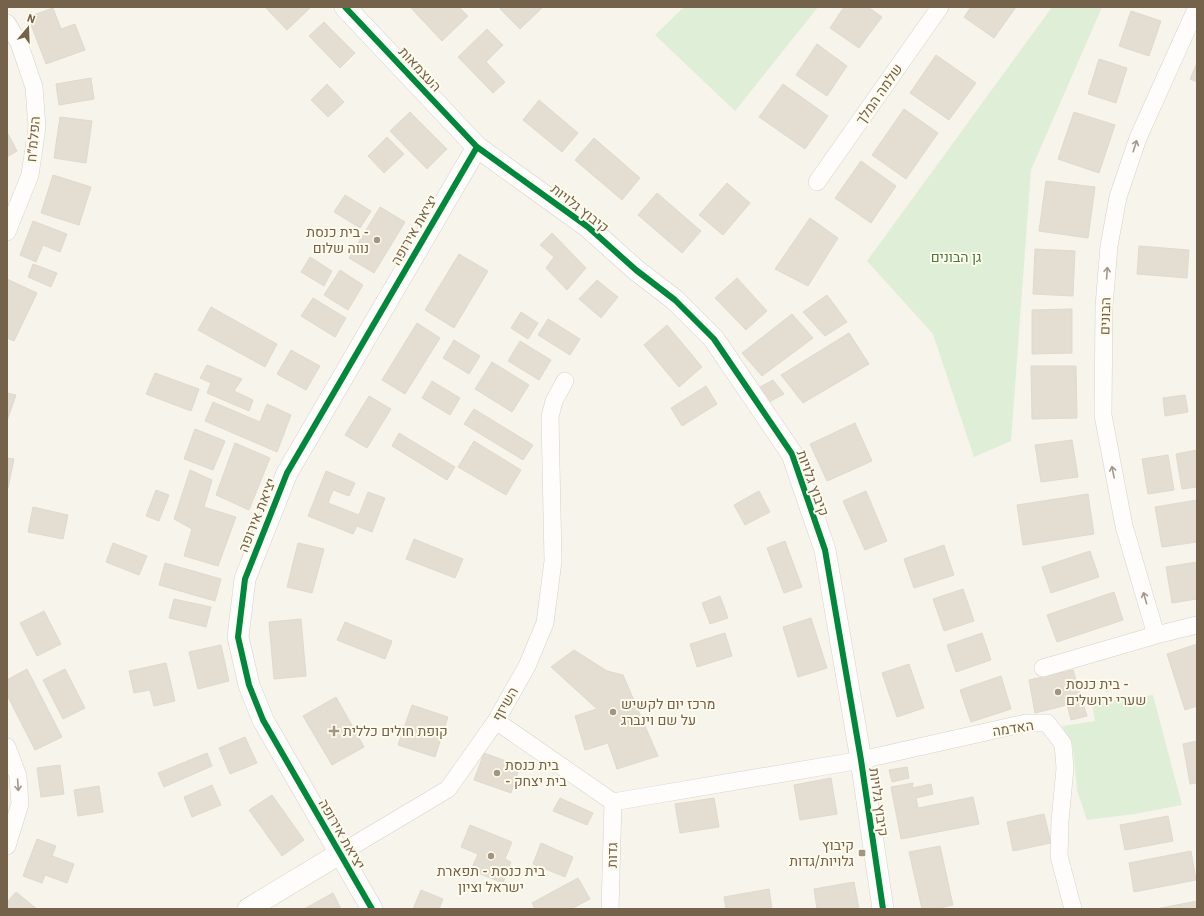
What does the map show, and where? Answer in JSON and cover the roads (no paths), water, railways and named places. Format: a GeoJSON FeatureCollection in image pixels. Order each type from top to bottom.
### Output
{"type":"FeatureCollection","features":[{"type":"Feature","properties":{"kind":"street","name":"העצמאות"},"geometry":{"type":"LineString","coordinates":[[345,7],[477,147]]}},
{"type":"Feature","properties":{"kind":"street","name":"שלמה המלך"},"geometry":{"type":"LineString","coordinates":[[817,182],[940,7]]}},
{"type":"Feature","properties":{"kind":"street","name":"הבונים"},"geometry":{"type":"LineString","coordinates":[[1156,635],[1124,526],[1103,415],[1104,306],[1109,246],[1118,197],[1138,138],[1197,7]]}},
{"type":"Feature","properties":{"kind":"street","name":"הפלמ״ח"},"geometry":{"type":"LineString","coordinates":[[7,23],[19,43],[34,87],[37,127],[30,175],[7,232]]}},
{"type":"Feature","properties":{"kind":"street","name":"קיבוץ גלויות"},"geometry":{"type":"LineString","coordinates":[[477,147],[588,227],[636,270],[675,300],[714,339],[792,454],[825,550],[861,760],[883,909]]}},
{"type":"Feature","properties":{"kind":"street","name":"יציאת אירופה"},"geometry":{"type":"LineString","coordinates":[[372,909],[263,720],[249,685],[238,637],[244,579],[287,472],[477,147]]}},
{"type":"Feature","properties":{"kind":"street","name":"השיזף"},"geometry":{"type":"LineString","coordinates":[[248,909],[448,789],[496,721],[527,666],[545,622],[553,561],[550,417],[554,401],[565,381]]}},
{"type":"Feature","properties":{"kind":"street"},"geometry":{"type":"LineString","coordinates":[[1044,668],[1156,635],[1197,625]]}},
{"type":"Feature","properties":{"kind":"street"},"geometry":{"type":"LineString","coordinates":[[496,721],[613,802],[861,760]]}},
{"type":"Feature","properties":{"kind":"street","name":"האדמה"},"geometry":{"type":"LineString","coordinates":[[861,760],[1026,723],[1047,723],[1063,744],[1065,768],[1060,821],[1059,856],[1073,909]]}},
{"type":"Feature","properties":{"kind":"street"},"geometry":{"type":"LineString","coordinates":[[7,748],[18,776],[20,804],[7,846]]}},
{"type":"Feature","properties":{"kind":"street","name":"גדות"},"geometry":{"type":"LineString","coordinates":[[610,909],[613,802]]}},
{"type":"Feature","properties":{"kind":"place","name":"בית כנסת - נווה שלום"},"geometry":{"type":"Point","coordinates":[377,240]}},
{"type":"Feature","properties":{"kind":"place","name":"בית כנסת - שערי ירושלים"},"geometry":{"type":"Point","coordinates":[1058,692]}},
{"type":"Feature","properties":{"kind":"place","name":"מרכז יום לקשיש על שם וינברג"},"geometry":{"type":"Point","coordinates":[613,712]}},
{"type":"Feature","properties":{"kind":"place","name":"קופת חולים כללית"},"geometry":{"type":"Point","coordinates":[334,731]}},
{"type":"Feature","properties":{"kind":"place","name":"בית כנסת - בית יצחק"},"geometry":{"type":"Point","coordinates":[497,773]}},
{"type":"Feature","properties":{"kind":"place","name":"קיבוץ גלויות/גדות"},"geometry":{"type":"Point","coordinates":[862,853]}},
{"type":"Feature","properties":{"kind":"place","name":"בית כנסת - תפארת ישראל וציון"},"geometry":{"type":"Point","coordinates":[491,856]}},
{"type":"Feature","properties":{"kind":"park label","name":"גן הבונים"},"geometry":{"type":"Point","coordinates":[956,257]}}]}
